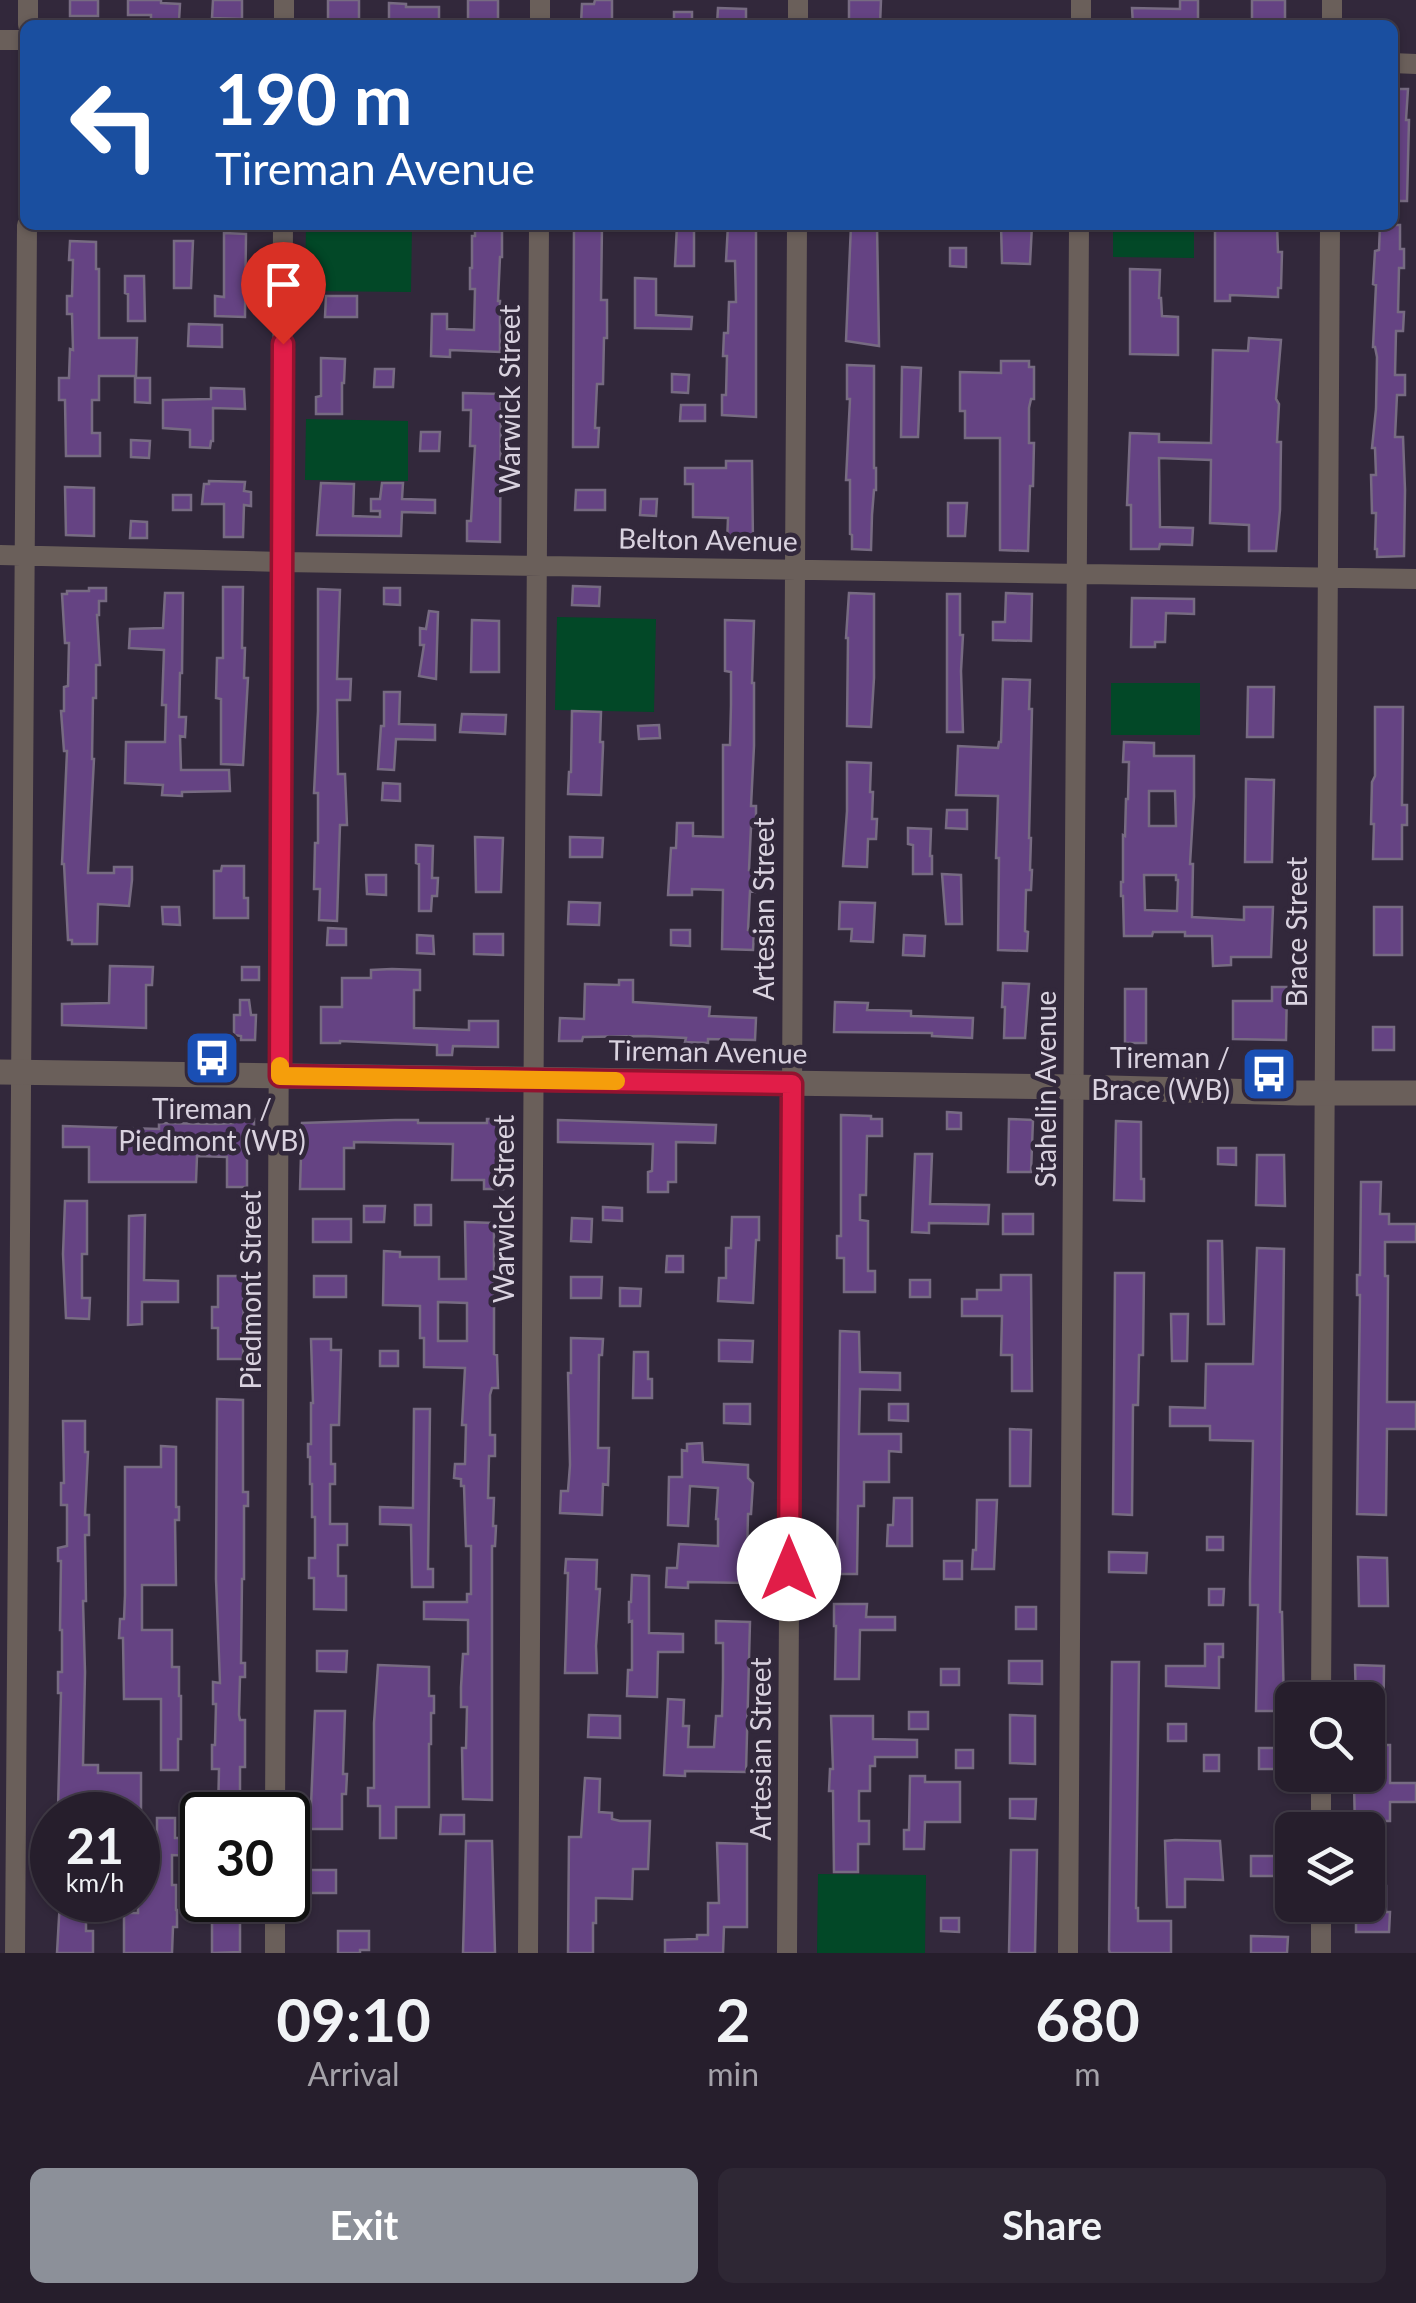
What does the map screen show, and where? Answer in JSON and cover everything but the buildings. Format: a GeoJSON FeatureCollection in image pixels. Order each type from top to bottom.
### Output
{"type":"FeatureCollection","features":[{"type":"Feature","properties":{"kind":"street"},"geometry":{"type":"LineString","coordinates":[[15,1953],[11,1072],[26,555],[27,230]]}},
{"type":"Feature","properties":{"kind":"street","name":"Piedmont Street"},"geometry":{"type":"LineString","coordinates":[[275,1792],[284,230]]}},
{"type":"Feature","properties":{"kind":"street","name":"Warwick Street"},"geometry":{"type":"LineString","coordinates":[[528,1953],[538,230]]}},
{"type":"Feature","properties":{"kind":"street","name":"Artesian Street"},"geometry":{"type":"LineString","coordinates":[[787,1953],[797,230]]}},
{"type":"Feature","properties":{"kind":"street","name":"Stahelin Avenue"},"geometry":{"type":"LineString","coordinates":[[1068,1953],[1080,230]]}},
{"type":"Feature","properties":{"kind":"street","name":"Brace Street"},"geometry":{"type":"LineString","coordinates":[[1322,1682],[1330,230]]}},
{"type":"Feature","properties":{"kind":"street","name":"Belton Avenue"},"geometry":{"type":"LineString","coordinates":[[0,554],[282,562],[1416,579]]}},
{"type":"Feature","properties":{"kind":"street","name":"Tireman Avenue"},"geometry":{"type":"LineString","coordinates":[[11,1072],[1416,1093]]}},
{"type":"Feature","properties":{"kind":"street"},"geometry":{"type":"LineString","coordinates":[[274,1953],[275,1922]]}},
{"type":"Feature","properties":{"kind":"street"},"geometry":{"type":"LineString","coordinates":[[1320,1953],[1321,1922]]}},
{"type":"Feature","properties":{"kind":"green space"},"geometry":{"type":"Polygon","coordinates":[[[306,230],[412,230],[411,292],[305,291],[306,230]]]}},
{"type":"Feature","properties":{"kind":"green space"},"geometry":{"type":"Polygon","coordinates":[[[1113,230],[1194,230],[1194,258],[1113,257],[1113,230]]]}},
{"type":"Feature","properties":{"kind":"green space"},"geometry":{"type":"Polygon","coordinates":[[[306,419],[408,421],[408,481],[305,480],[306,419]]]}},
{"type":"Feature","properties":{"kind":"green space"},"geometry":{"type":"Polygon","coordinates":[[[557,617],[656,619],[654,712],[555,710],[557,617]]]}},
{"type":"Feature","properties":{"kind":"green space"},"geometry":{"type":"Polygon","coordinates":[[[1111,683],[1200,683],[1200,735],[1111,735],[1111,683]]]}},
{"type":"Feature","properties":{"kind":"green space"},"geometry":{"type":"Polygon","coordinates":[[[818,1874],[926,1875],[925,1953],[817,1953],[818,1874]]]}},
{"type":"Feature","properties":{"kind":"slow traffic"},"geometry":{"type":"LineString","coordinates":[[280,1066],[280,1076],[616,1081]]}},
{"type":"Feature","properties":{"kind":"place","name":"Tireman / Piedmont (WB)"},"geometry":{"type":"Point","coordinates":[212,1058]}},
{"type":"Feature","properties":{"kind":"place","name":"Tireman / Brace (WB)"},"geometry":{"type":"Point","coordinates":[1269,1074]}},
{"type":"Feature","properties":{"kind":"route"},"geometry":{"type":"LineString","coordinates":[[283,344],[280,1076],[792,1084],[789,1569]]}}]}
